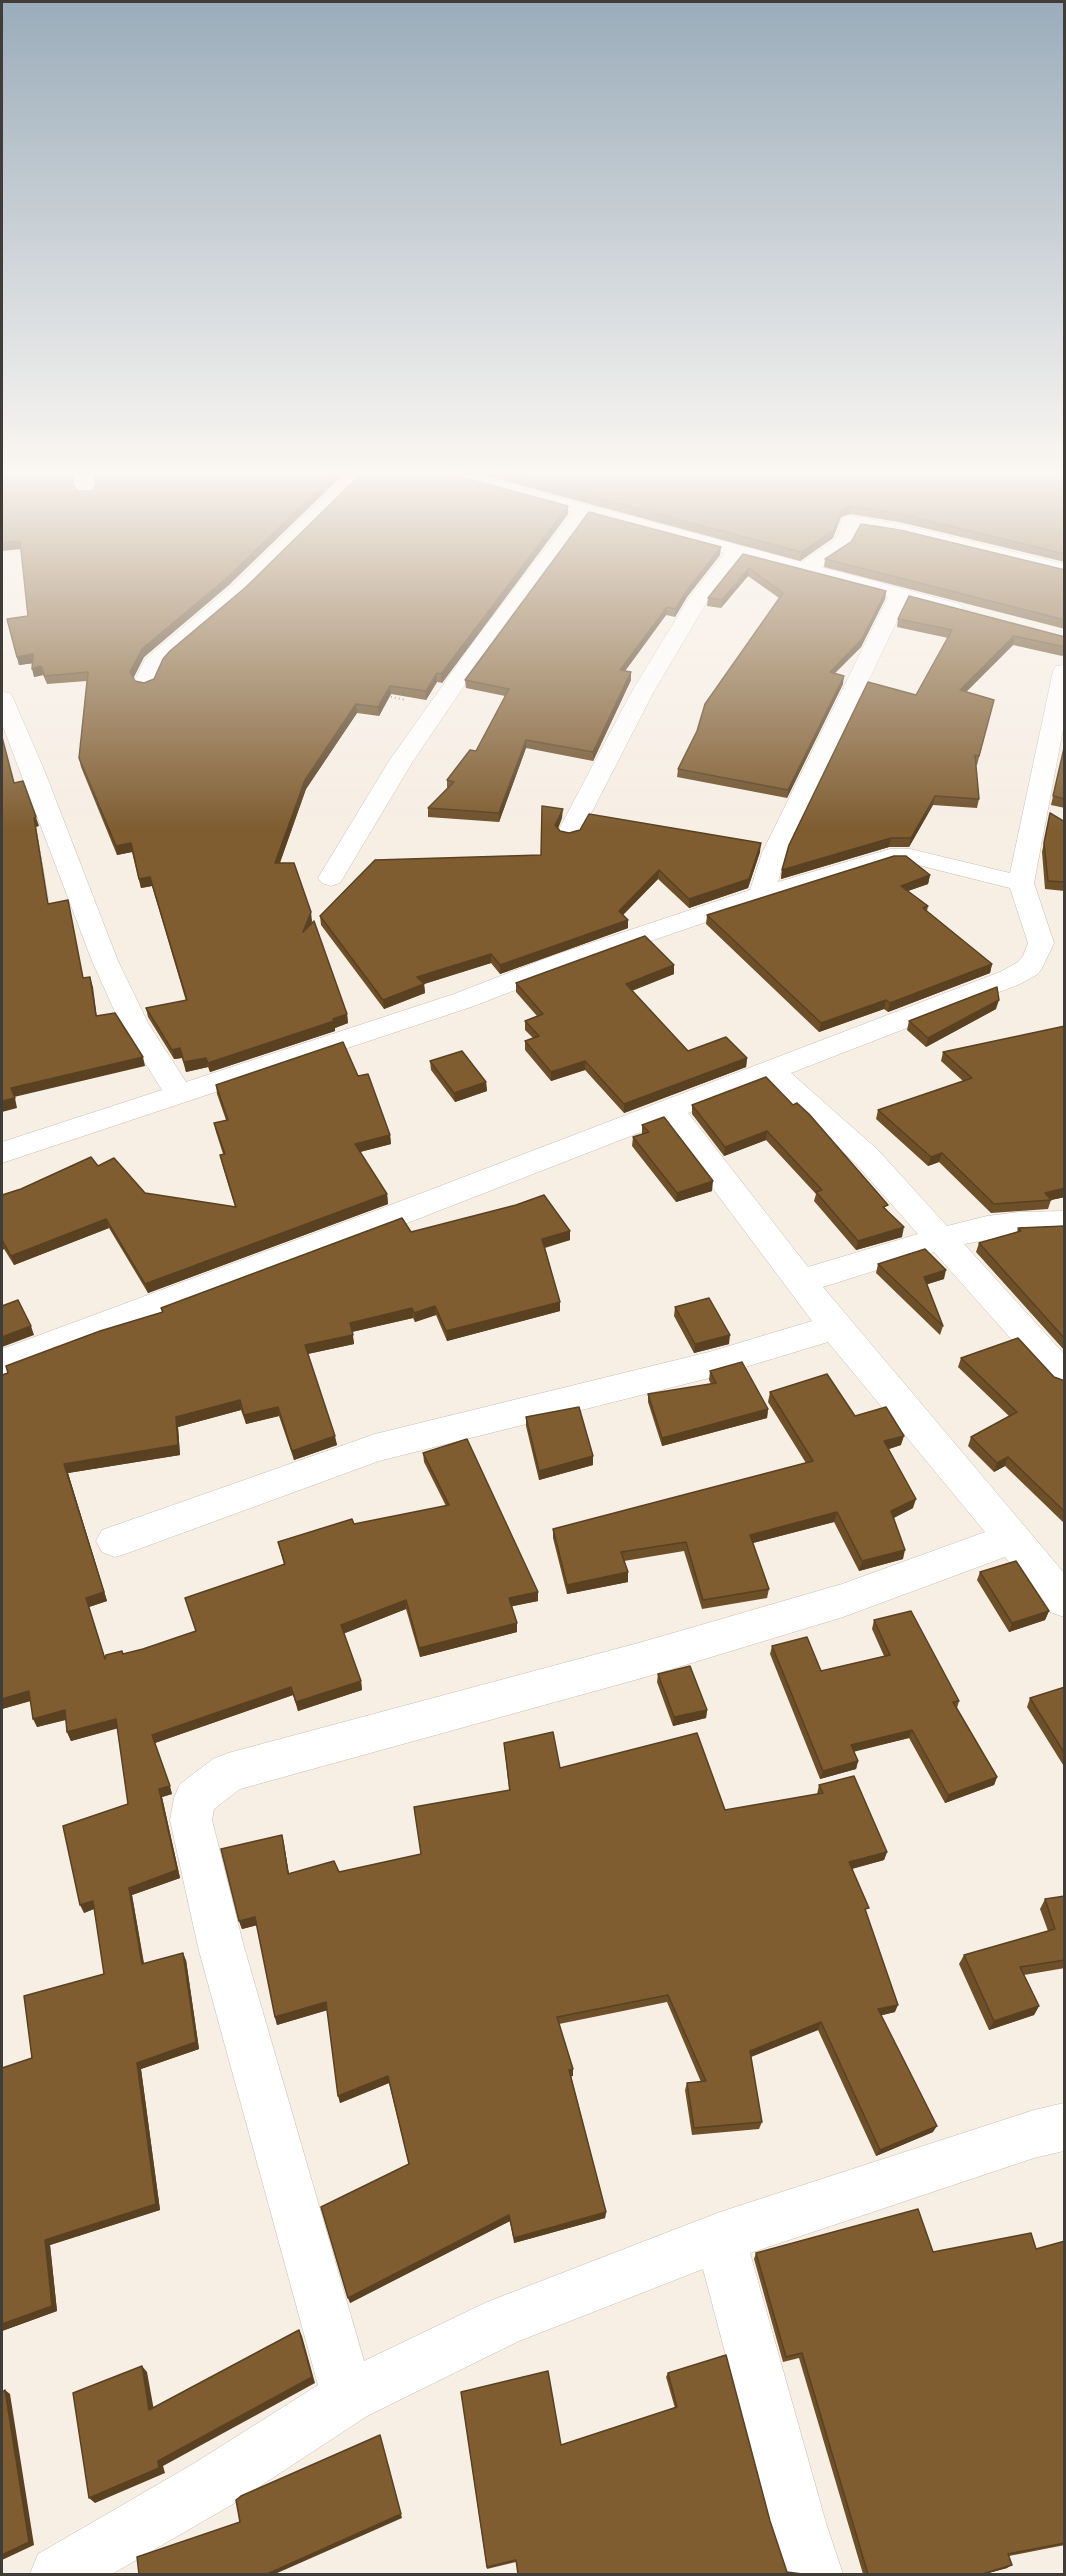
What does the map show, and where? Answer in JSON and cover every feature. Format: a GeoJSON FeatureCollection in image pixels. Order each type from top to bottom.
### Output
{"type":"FeatureCollection","features":[{"type":"Feature","properties":{"kind":"street"},"geometry":{"type":"LineString","coordinates":[[146,682],[153,664],[162,654],[240,589]]}},
{"type":"Feature","properties":{"kind":"street"},"geometry":{"type":"LineString","coordinates":[[331,878],[400,761],[442,705],[484,641],[524,589]]}},
{"type":"Feature","properties":{"kind":"street"},"geometry":{"type":"LineString","coordinates":[[569,833],[642,693],[706,589]]}},
{"type":"Feature","properties":{"kind":"street"},"geometry":{"type":"LineString","coordinates":[[877,589],[976,615]]}},
{"type":"Feature","properties":{"kind":"street"},"geometry":{"type":"LineString","coordinates":[[761,895],[774,853],[899,595]]}},
{"type":"Feature","properties":{"kind":"street"},"geometry":{"type":"LineString","coordinates":[[2,1363],[670,1110],[1010,978],[1028,968],[1053,938],[1021,883],[1065,670]]}},
{"type":"Feature","properties":{"kind":"street"},"geometry":{"type":"LineString","coordinates":[[2,698],[33,772],[105,961],[134,1023],[179,1094]]}},
{"type":"Feature","properties":{"kind":"street"},"geometry":{"type":"LineString","coordinates":[[2,1154],[464,1000],[561,962],[761,895],[890,856],[900,855],[1021,883]]}},
{"type":"Feature","properties":{"kind":"street"},"geometry":{"type":"LineString","coordinates":[[770,1071],[867,1157],[1065,1376]]}},
{"type":"Feature","properties":{"kind":"street"},"geometry":{"type":"LineString","coordinates":[[670,1110],[721,1174],[799,1282],[835,1327],[1065,1600]]}},
{"type":"Feature","properties":{"kind":"street"},"geometry":{"type":"LineString","coordinates":[[799,1282],[987,1227],[1018,1223],[1065,1222]]}},
{"type":"Feature","properties":{"kind":"street"},"geometry":{"type":"LineString","coordinates":[[125,1538],[115,1541],[375,1448],[709,1365],[835,1327]]}},
{"type":"Feature","properties":{"kind":"street"},"geometry":{"type":"LineString","coordinates":[[348,2397],[221,1947],[191,1820],[195,1798],[228,1773],[642,1660],[843,1600],[1012,1538]]}},
{"type":"Feature","properties":{"kind":"street"},"geometry":{"type":"LineString","coordinates":[[58,2574],[213,2484],[348,2397],[505,2320],[720,2237],[1034,2134],[1065,2127]]}},
{"type":"Feature","properties":{"kind":"street"},"geometry":{"type":"LineString","coordinates":[[720,2237],[798,2523],[815,2574]]}},
{"type":"Feature","properties":{"kind":"path"},"geometry":{"type":"LineString","coordinates":[[380,695],[442,705]]}},
{"type":"Feature","properties":{"kind":"building"},"geometry":{"type":"Polygon","coordinates":[[[25,589],[213,589],[142,649],[130,672],[135,681],[144,683],[154,679],[163,659],[170,651],[243,589],[505,589],[441,674],[437,673],[426,691],[390,686],[378,707],[356,704],[305,780],[275,863],[294,863],[311,912],[303,932],[314,921],[347,1014],[333,1019],[334,1021],[208,1063],[206,1058],[184,1062],[180,1048],[172,1050],[146,1008],[187,1000],[150,877],[139,879],[131,843],[116,846],[79,758],[88,672],[45,676],[41,666],[32,669],[33,654],[17,657],[7,619],[28,616],[25,589]]]}},
{"type":"Feature","properties":{"kind":"building"},"geometry":{"type":"Polygon","coordinates":[[[532,589],[688,589],[675,609],[667,607],[620,670],[631,672],[593,752],[526,740],[499,813],[428,808],[454,782],[447,780],[470,750],[476,751],[509,689],[465,680],[532,589]]]}},
{"type":"Feature","properties":{"kind":"building"},"geometry":{"type":"Polygon","coordinates":[[[715,589],[731,589],[722,600],[708,598],[715,589]]]}},
{"type":"Feature","properties":{"kind":"building"},"geometry":{"type":"Polygon","coordinates":[[[778,589],[886,591],[862,639],[830,672],[844,676],[788,790],[678,769],[697,731],[705,704],[783,593],[778,589]]]}},
{"type":"Feature","properties":{"kind":"building"},"geometry":{"type":"Polygon","coordinates":[[[944,589],[1065,589],[1065,620],[944,589]]]}},
{"type":"Feature","properties":{"kind":"building"},"geometry":{"type":"Polygon","coordinates":[[[909,596],[1065,637],[1065,647],[1014,636],[960,690],[994,700],[979,756],[975,755],[979,799],[935,796],[911,838],[891,838],[782,870],[789,845],[868,682],[916,695],[952,630],[898,619],[909,596]]]}},
{"type":"Feature","properties":{"kind":"building"},"geometry":{"type":"Polygon","coordinates":[[[2,737],[14,783],[23,781],[36,817],[34,818],[48,904],[68,900],[83,978],[90,977],[96,1016],[115,1013],[143,1057],[11,1088],[15,1098],[2,1101],[2,737]]]}},
{"type":"Feature","properties":{"kind":"building"},"geometry":{"type":"Polygon","coordinates":[[[1065,748],[1065,799],[1053,796],[1065,748]]]}},
{"type":"Feature","properties":{"kind":"building"},"geometry":{"type":"Polygon","coordinates":[[[542,806],[563,809],[555,825],[560,831],[569,833],[580,830],[589,814],[761,843],[749,879],[689,899],[659,870],[619,911],[628,920],[500,965],[491,954],[417,977],[424,984],[383,1000],[320,916],[375,860],[541,855],[542,806]]]}},
{"type":"Feature","properties":{"kind":"building"},"geometry":{"type":"Polygon","coordinates":[[[1050,813],[1065,822],[1065,882],[1048,881],[1044,843],[1050,813]]]}},
{"type":"Feature","properties":{"kind":"building"},"geometry":{"type":"Polygon","coordinates":[[[894,856],[906,856],[930,875],[901,886],[928,906],[923,908],[992,964],[890,1003],[886,1000],[821,1023],[707,915],[894,856]]]}},
{"type":"Feature","properties":{"kind":"building"},"geometry":{"type":"Polygon","coordinates":[[[645,936],[674,965],[626,984],[688,1051],[726,1037],[747,1058],[624,1104],[585,1061],[551,1072],[525,1041],[539,1036],[525,1021],[543,1014],[516,983],[645,936]]]}},
{"type":"Feature","properties":{"kind":"building"},"geometry":{"type":"Polygon","coordinates":[[[997,987],[999,1000],[928,1038],[909,1021],[997,987]]]}},
{"type":"Feature","properties":{"kind":"building"},"geometry":{"type":"Polygon","coordinates":[[[1065,1026],[1065,1188],[1045,1193],[1051,1200],[994,1204],[942,1153],[931,1157],[878,1110],[972,1078],[943,1052],[1065,1026]]]}},
{"type":"Feature","properties":{"kind":"building"},"geometry":{"type":"Polygon","coordinates":[[[343,1042],[358,1076],[368,1074],[390,1135],[355,1144],[387,1194],[145,1284],[106,1219],[11,1256],[2,1240],[2,1195],[21,1189],[91,1157],[98,1166],[114,1158],[145,1193],[236,1207],[220,1155],[225,1154],[214,1123],[228,1120],[216,1085],[343,1042]]]}},
{"type":"Feature","properties":{"kind":"building"},"geometry":{"type":"Polygon","coordinates":[[[462,1051],[486,1082],[454,1093],[430,1061],[462,1051]]]}},
{"type":"Feature","properties":{"kind":"building"},"geometry":{"type":"Polygon","coordinates":[[[766,1077],[793,1105],[797,1103],[809,1114],[888,1205],[883,1207],[904,1227],[858,1241],[816,1192],[822,1190],[767,1131],[725,1147],[692,1105],[766,1077]]]}},
{"type":"Feature","properties":{"kind":"building"},"geometry":{"type":"Polygon","coordinates":[[[664,1117],[713,1181],[677,1193],[633,1137],[649,1132],[642,1125],[664,1117]]]}},
{"type":"Feature","properties":{"kind":"building"},"geometry":{"type":"Polygon","coordinates":[[[544,1195],[570,1231],[542,1239],[560,1302],[446,1331],[435,1306],[414,1313],[412,1308],[350,1323],[353,1335],[305,1345],[335,1436],[292,1451],[278,1407],[244,1415],[240,1400],[176,1417],[178,1445],[64,1464],[104,1592],[86,1598],[105,1659],[106,1655],[143,1649],[196,1631],[185,1598],[285,1564],[278,1542],[352,1519],[354,1524],[449,1505],[423,1453],[467,1439],[538,1592],[509,1598],[517,1623],[419,1648],[406,1600],[341,1625],[361,1681],[296,1702],[291,1687],[152,1735],[170,1786],[159,1789],[177,1870],[129,1888],[142,1964],[183,1953],[196,2042],[137,2063],[156,2204],[45,2240],[52,2306],[2,2324],[2,2068],[32,2058],[24,1996],[104,1974],[93,1901],[80,1905],[63,1826],[128,1804],[116,1719],[67,1732],[65,1710],[33,1719],[29,1691],[2,1699],[2,1375],[8,1373],[6,1366],[100,1331],[163,1312],[161,1308],[402,1218],[411,1232],[516,1205],[544,1195]]]}},
{"type":"Feature","properties":{"kind":"building"},"geometry":{"type":"Polygon","coordinates":[[[1065,1226],[1065,1339],[979,1243],[1021,1231],[1018,1228],[1065,1226]]]}},
{"type":"Feature","properties":{"kind":"building"},"geometry":{"type":"Polygon","coordinates":[[[925,1249],[946,1270],[924,1277],[943,1326],[878,1264],[925,1249]]]}},
{"type":"Feature","properties":{"kind":"building"},"geometry":{"type":"Polygon","coordinates":[[[709,1298],[730,1335],[695,1344],[675,1307],[709,1298]]]}},
{"type":"Feature","properties":{"kind":"building"},"geometry":{"type":"Polygon","coordinates":[[[18,1300],[31,1326],[2,1337],[2,1306],[18,1300]]]}},
{"type":"Feature","properties":{"kind":"building"},"geometry":{"type":"Polygon","coordinates":[[[1018,1338],[1054,1377],[1065,1381],[1065,1512],[1008,1457],[997,1463],[971,1437],[1017,1412],[961,1358],[1018,1338]]]}},
{"type":"Feature","properties":{"kind":"building"},"geometry":{"type":"Polygon","coordinates":[[[742,1362],[768,1409],[662,1438],[648,1394],[716,1383],[710,1371],[742,1362]]]}},
{"type":"Feature","properties":{"kind":"building"},"geometry":{"type":"Polygon","coordinates":[[[827,1374],[855,1416],[886,1407],[904,1436],[884,1441],[916,1499],[891,1511],[905,1550],[862,1561],[837,1512],[750,1535],[769,1589],[703,1600],[686,1542],[621,1552],[628,1572],[567,1585],[553,1529],[813,1461],[770,1392],[827,1374]]]}},
{"type":"Feature","properties":{"kind":"building"},"geometry":{"type":"Polygon","coordinates":[[[579,1407],[593,1456],[539,1471],[526,1417],[579,1407]]]}},
{"type":"Feature","properties":{"kind":"building"},"geometry":{"type":"Polygon","coordinates":[[[1016,1561],[1049,1611],[1012,1623],[980,1572],[1016,1561]]]}},
{"type":"Feature","properties":{"kind":"building"},"geometry":{"type":"Polygon","coordinates":[[[911,1611],[959,1701],[953,1702],[997,1777],[948,1795],[912,1730],[851,1745],[858,1761],[823,1771],[772,1646],[807,1637],[821,1671],[890,1655],[874,1620],[911,1611]]]}},
{"type":"Feature","properties":{"kind":"building"},"geometry":{"type":"Polygon","coordinates":[[[690,1666],[707,1710],[674,1717],[658,1674],[690,1666]]]}},
{"type":"Feature","properties":{"kind":"building"},"geometry":{"type":"Polygon","coordinates":[[[1065,1687],[1065,1754],[1030,1698],[1065,1687]]]}},
{"type":"Feature","properties":{"kind":"building"},"geometry":{"type":"Polygon","coordinates":[[[553,1732],[560,1768],[697,1733],[725,1810],[823,1793],[819,1785],[854,1776],[887,1852],[849,1862],[869,1908],[865,1909],[898,2005],[878,2009],[937,2126],[880,2150],[821,2022],[750,2051],[762,2122],[694,2128],[687,2083],[706,2081],[668,1995],[557,2017],[573,2069],[569,2070],[606,2212],[514,2238],[509,2215],[348,2298],[321,2207],[409,2164],[388,2076],[338,2096],[326,2002],[275,2017],[255,1917],[239,1921],[221,1849],[282,1835],[288,1874],[334,1861],[339,1872],[421,1854],[414,1807],[510,1790],[504,1743],[553,1732]]]}},
{"type":"Feature","properties":{"kind":"building"},"geometry":{"type":"Polygon","coordinates":[[[1065,1896],[1065,1960],[1020,1967],[1039,2006],[994,2021],[964,1955],[1055,1929],[1045,1899],[1065,1896]]]}},
{"type":"Feature","properties":{"kind":"building"},"geometry":{"type":"Polygon","coordinates":[[[918,2209],[933,2252],[1031,2233],[1036,2249],[1065,2241],[1065,2543],[1008,2554],[1012,2565],[982,2574],[868,2574],[802,2353],[786,2357],[756,2253],[918,2209]]]}},
{"type":"Feature","properties":{"kind":"building"},"geometry":{"type":"Polygon","coordinates":[[[299,2330],[312,2377],[158,2461],[159,2468],[89,2498],[73,2393],[142,2366],[149,2410],[299,2330]]]}},
{"type":"Feature","properties":{"kind":"building"},"geometry":{"type":"Polygon","coordinates":[[[726,2355],[770,2521],[787,2572],[802,2574],[518,2574],[516,2560],[487,2567],[461,2392],[548,2371],[561,2445],[677,2407],[668,2373],[726,2355]]]}},
{"type":"Feature","properties":{"kind":"building"},"geometry":{"type":"Polygon","coordinates":[[[5,2390],[29,2542],[2,2555],[2,2392],[5,2390]]]}},
{"type":"Feature","properties":{"kind":"building"},"geometry":{"type":"Polygon","coordinates":[[[380,2435],[401,2514],[267,2574],[139,2574],[137,2557],[240,2522],[236,2500],[241,2496],[380,2435]]]}}]}
